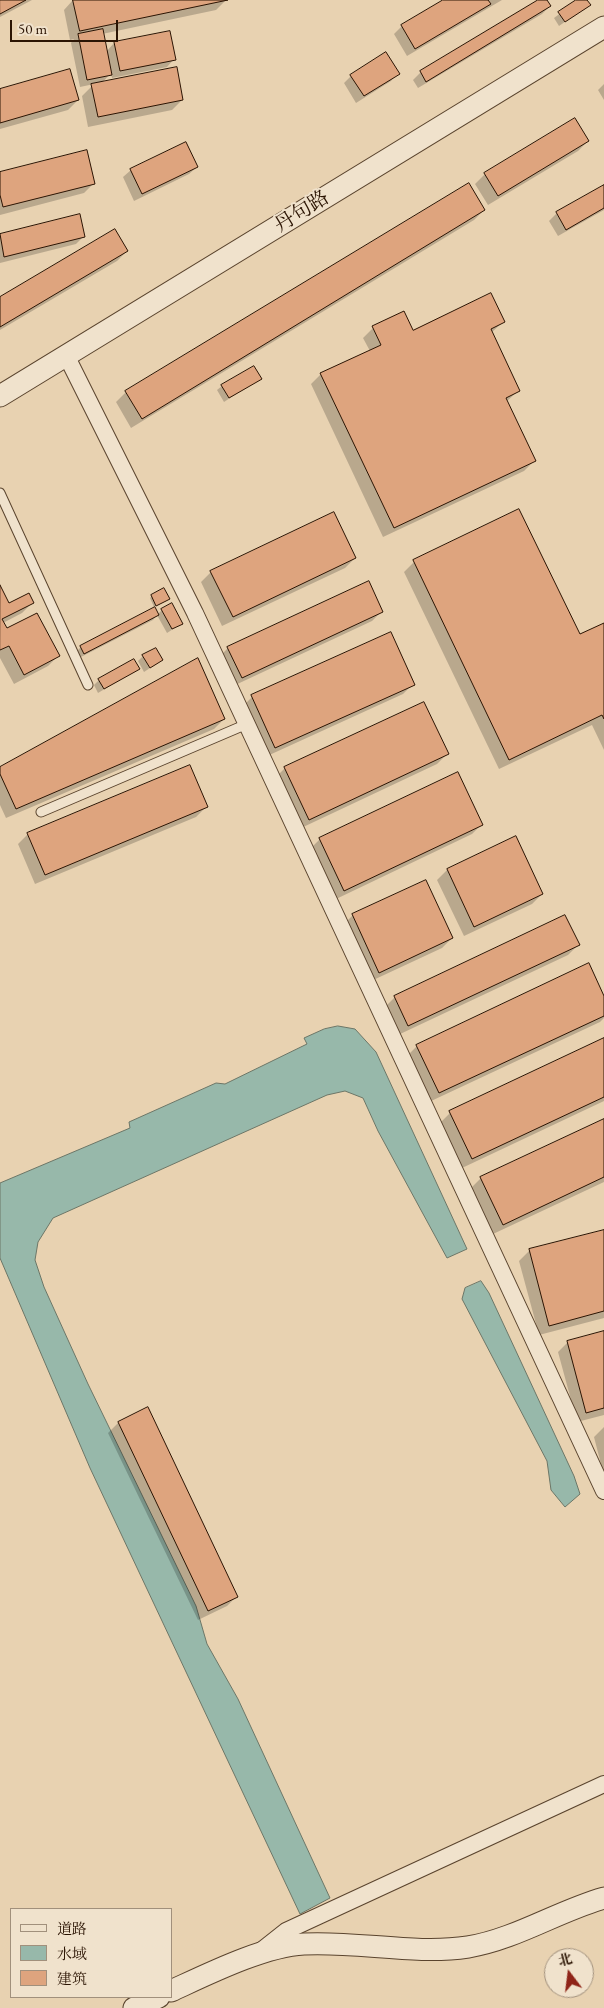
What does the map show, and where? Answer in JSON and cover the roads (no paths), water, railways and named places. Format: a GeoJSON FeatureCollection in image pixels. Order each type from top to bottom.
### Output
{"type":"FeatureCollection","features":[{"type":"Feature","properties":{"kind":"street","name":"丹句路"},"geometry":{"type":"LineString","coordinates":[[0,396],[67,357],[604,28]]}},
{"type":"Feature","properties":{"kind":"street"},"geometry":{"type":"LineString","coordinates":[[67,357],[195,613],[604,1491]]}},
{"type":"Feature","properties":{"kind":"street"},"geometry":{"type":"LineString","coordinates":[[252,1958],[286,1931],[604,1784]]}},
{"type":"Feature","properties":{"kind":"street"},"geometry":{"type":"LineString","coordinates":[[172,1991],[252,1958],[303,1944],[436,1948],[466,1947],[506,1936],[604,1898]]}},
{"type":"Feature","properties":{"kind":"street"},"geometry":{"type":"LineString","coordinates":[[134,2008],[157,1998]]}},
{"type":"Feature","properties":{"kind":"lane"},"geometry":{"type":"LineString","coordinates":[[0,493],[88,684]]}},
{"type":"Feature","properties":{"kind":"lane"},"geometry":{"type":"LineString","coordinates":[[41,812],[247,724]]}},
{"type":"Feature","properties":{"kind":"water"},"geometry":{"type":"Polygon","coordinates":[[[338,1026],[355,1029],[376,1052],[467,1249],[447,1258],[378,1131],[363,1098],[345,1091],[327,1095],[53,1218],[38,1242],[35,1260],[44,1287],[88,1384],[196,1606],[207,1644],[238,1699],[330,1898],[300,1914],[90,1468],[0,1258],[0,1183],[130,1128],[129,1122],[216,1083],[225,1084],[307,1044],[304,1038],[324,1029],[338,1026]]]}},
{"type":"Feature","properties":{"kind":"water"},"geometry":{"type":"Polygon","coordinates":[[[481,1281],[489,1293],[574,1476],[580,1494],[565,1507],[551,1490],[547,1461],[462,1299],[465,1288],[481,1281]]]}}]}
